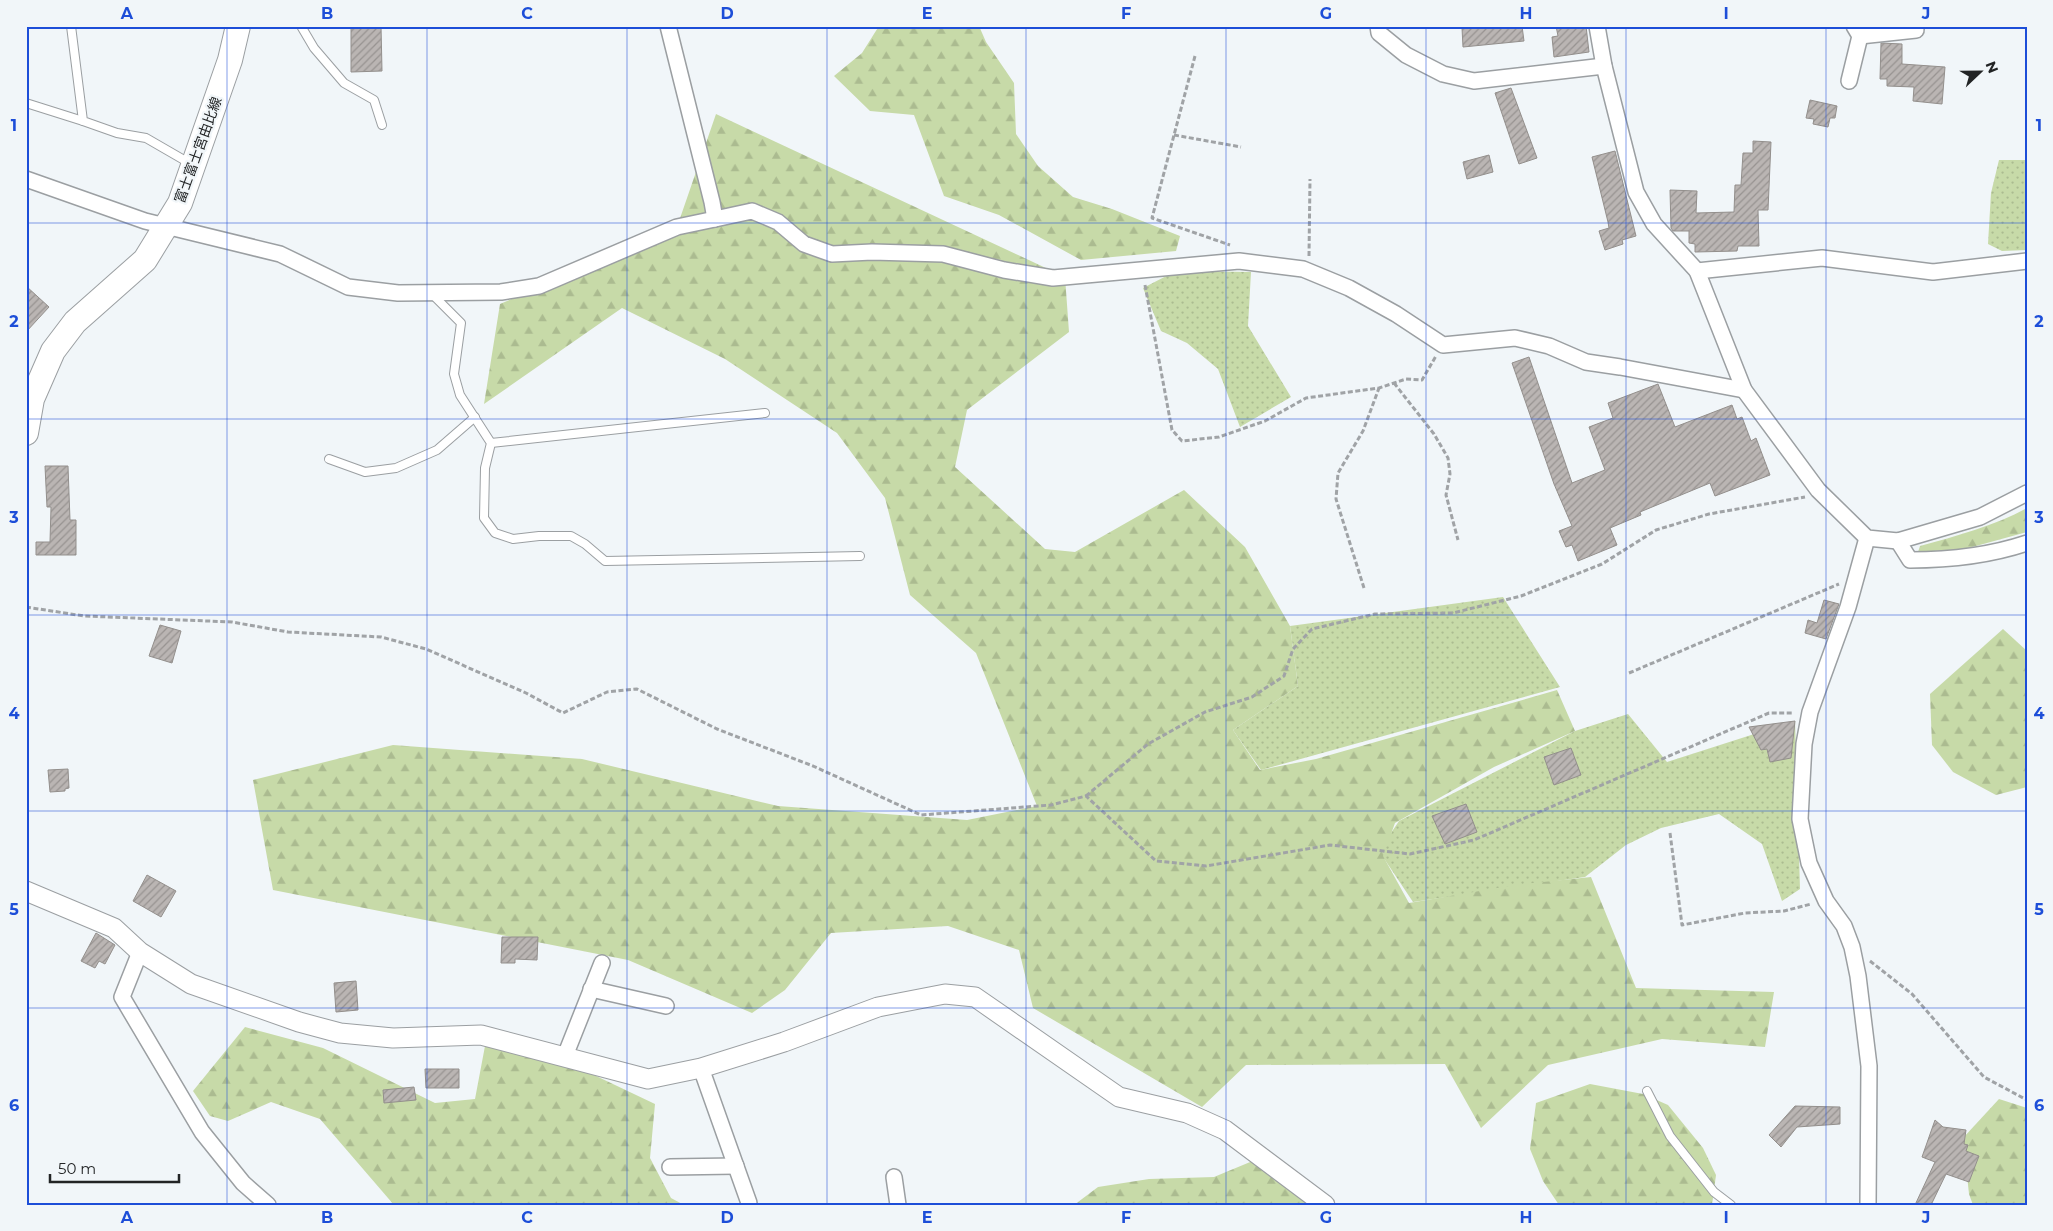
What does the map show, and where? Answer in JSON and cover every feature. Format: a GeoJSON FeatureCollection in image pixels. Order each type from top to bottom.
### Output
{"type":"FeatureCollection","features":[{"type":"Feature","properties":{"kind":"main road","name":"富士富士宮由比線"},"geometry":{"type":"LineString","coordinates":[[26,433],[29,400],[53,351],[75,322],[145,260],[180,203],[230,60],[238,26]]}},
{"type":"Feature","properties":{"kind":"street"},"geometry":{"type":"LineString","coordinates":[[668,26],[715,219]]}},
{"type":"Feature","properties":{"kind":"street"},"geometry":{"type":"LineString","coordinates":[[1378,26],[1379,32],[1406,55],[1444,74],[1474,81],[1604,66]]}},
{"type":"Feature","properties":{"kind":"street"},"geometry":{"type":"LineString","coordinates":[[1597,26],[1604,66],[1636,192],[1654,224],[1697,271],[1744,390],[1823,494],[1867,538],[1898,541],[1980,517],[2027,493]]}},
{"type":"Feature","properties":{"kind":"street"},"geometry":{"type":"LineString","coordinates":[[1849,81],[1857,31],[1916,30]]}},
{"type":"Feature","properties":{"kind":"street"},"geometry":{"type":"LineString","coordinates":[[26,179],[145,222],[280,254],[348,287],[398,293],[501,292],[539,286],[677,227],[752,212],[778,222],[804,244],[832,254],[872,252],[943,254],[1004,270],[1053,278],[1234,262],[1309,272],[1349,288],[1388,309],[1442,345],[1515,338],[1549,346],[1586,362],[1744,390]]}},
{"type":"Feature","properties":{"kind":"street"},"geometry":{"type":"LineString","coordinates":[[1697,271],[1822,258],[1933,272],[2027,261]]}},
{"type":"Feature","properties":{"kind":"street"},"geometry":{"type":"LineString","coordinates":[[1867,538],[1858,576],[1810,712],[1804,744],[1800,819],[1809,863],[1826,901],[1844,926],[1852,946],[1869,1066],[1868,1205]]}},
{"type":"Feature","properties":{"kind":"street"},"geometry":{"type":"LineString","coordinates":[[1898,541],[1910,560],[1947,560],[1976,556],[2027,543]]}},
{"type":"Feature","properties":{"kind":"street"},"geometry":{"type":"LineString","coordinates":[[26,891],[114,928],[140,952],[191,984],[299,1022],[340,1033],[393,1038],[481,1035],[648,1078],[701,1068],[784,1042],[878,1007],[945,994],[975,997],[1120,1097],[1187,1113],[1225,1130],[1325,1205]]}},
{"type":"Feature","properties":{"kind":"street"},"geometry":{"type":"LineString","coordinates":[[140,952],[122,997],[202,1132],[243,1182],[268,1205]]}},
{"type":"Feature","properties":{"kind":"street"},"geometry":{"type":"LineString","coordinates":[[565,1056],[602,963]]}},
{"type":"Feature","properties":{"kind":"street"},"geometry":{"type":"LineString","coordinates":[[592,989],[666,1006]]}},
{"type":"Feature","properties":{"kind":"street"},"geometry":{"type":"LineString","coordinates":[[701,1068],[749,1203]]}},
{"type":"Feature","properties":{"kind":"street"},"geometry":{"type":"LineString","coordinates":[[670,1167],[736,1166]]}},
{"type":"Feature","properties":{"kind":"street"},"geometry":{"type":"LineString","coordinates":[[894,1177],[898,1205]]}},
{"type":"Feature","properties":{"kind":"lane"},"geometry":{"type":"LineString","coordinates":[[72,26],[83,121]]}},
{"type":"Feature","properties":{"kind":"lane"},"geometry":{"type":"LineString","coordinates":[[301,26],[314,48],[344,83],[374,100],[382,125]]}},
{"type":"Feature","properties":{"kind":"lane"},"geometry":{"type":"LineString","coordinates":[[26,103],[117,133],[146,138],[194,166]]}},
{"type":"Feature","properties":{"kind":"lane"},"geometry":{"type":"LineString","coordinates":[[431,292],[461,324],[454,374],[460,396],[492,443]]}},
{"type":"Feature","properties":{"kind":"lane"},"geometry":{"type":"LineString","coordinates":[[492,443],[766,413]]}},
{"type":"Feature","properties":{"kind":"lane"},"geometry":{"type":"LineString","coordinates":[[329,459],[364,472],[396,468],[437,450],[474,417]]}},
{"type":"Feature","properties":{"kind":"lane"},"geometry":{"type":"LineString","coordinates":[[492,443],[485,468],[484,518],[496,533],[513,540],[539,536],[571,536],[586,544],[605,561],[860,556]]}},
{"type":"Feature","properties":{"kind":"lane"},"geometry":{"type":"LineString","coordinates":[[1647,1091],[1670,1136],[1714,1192],[1731,1205]]}},
{"type":"Feature","properties":{"kind":"path"},"geometry":{"type":"LineString","coordinates":[[1195,56],[1152,218],[1231,245],[1234,262]]}},
{"type":"Feature","properties":{"kind":"path"},"geometry":{"type":"LineString","coordinates":[[1174,135],[1241,147]]}},
{"type":"Feature","properties":{"kind":"path"},"geometry":{"type":"LineString","coordinates":[[1309,272],[1310,179]]}},
{"type":"Feature","properties":{"kind":"path"},"geometry":{"type":"LineString","coordinates":[[1143,270],[1172,430],[1182,441],[1220,437],[1256,424],[1306,398],[1378,388],[1406,379],[1422,380],[1442,345]]}},
{"type":"Feature","properties":{"kind":"path"},"geometry":{"type":"LineString","coordinates":[[1394,383],[1434,434],[1448,458],[1450,474],[1446,495],[1458,540]]}},
{"type":"Feature","properties":{"kind":"path"},"geometry":{"type":"LineString","coordinates":[[1364,588],[1336,499],[1338,473],[1364,431],[1378,388]]}},
{"type":"Feature","properties":{"kind":"path"},"geometry":{"type":"LineString","coordinates":[[26,607],[84,616],[232,622],[288,632],[381,637],[426,649],[526,693],[563,713],[607,692],[637,689],[717,729],[813,766],[921,815],[1051,805],[1086,796],[1148,744],[1205,712],[1252,697],[1284,676],[1293,649],[1312,629],[1375,614],[1453,613],[1521,596],[1602,564],[1656,530],[1709,514],[1823,494]]}},
{"type":"Feature","properties":{"kind":"path"},"geometry":{"type":"LineString","coordinates":[[1629,673],[1858,576]]}},
{"type":"Feature","properties":{"kind":"path"},"geometry":{"type":"LineString","coordinates":[[1086,796],[1156,861],[1206,866],[1330,845],[1410,854],[1474,840],[1769,713],[1810,712]]}},
{"type":"Feature","properties":{"kind":"path"},"geometry":{"type":"LineString","coordinates":[[1670,833],[1682,925],[1745,913],[1784,910],[1826,901]]}},
{"type":"Feature","properties":{"kind":"path"},"geometry":{"type":"LineString","coordinates":[[1852,946],[1912,994],[1984,1077],[2027,1100]]}},
{"type":"Feature","properties":{"kind":"green space"},"geometry":{"type":"Polygon","coordinates":[[[879,26],[979,26],[986,42],[1014,83],[1016,134],[1038,166],[1073,197],[1112,209],[1180,236],[1176,251],[1081,260],[999,215],[944,196],[914,115],[870,111],[834,76],[862,53],[879,26]]]}},
{"type":"Feature","properties":{"kind":"green space"},"geometry":{"type":"Polygon","coordinates":[[[716,114],[1065,277],[1069,332],[967,410],[955,467],[1045,549],[1075,552],[1184,490],[1245,547],[1290,626],[1298,686],[1233,730],[1260,770],[1316,759],[1557,690],[1575,731],[1494,767],[1395,823],[1383,856],[1409,903],[1515,885],[1591,877],[1636,988],[1774,992],[1765,1047],[1662,1039],[1548,1065],[1481,1128],[1445,1064],[1246,1065],[1202,1107],[1033,1008],[1019,950],[948,926],[831,933],[785,990],[752,1013],[628,960],[273,890],[253,780],[393,745],[582,759],[778,806],[967,820],[1037,806],[976,653],[910,595],[885,498],[837,433],[725,359],[622,308],[484,404],[500,304],[677,227],[716,114]]]}},
{"type":"Feature","properties":{"kind":"green space"},"geometry":{"type":"Polygon","coordinates":[[[1999,160],[2027,160],[2027,250],[2002,251],[1988,244],[1991,193],[1999,160]]]}},
{"type":"Feature","properties":{"kind":"green space"},"geometry":{"type":"Polygon","coordinates":[[[1176,271],[1251,272],[1248,326],[1291,397],[1240,427],[1218,369],[1187,343],[1161,331],[1143,288],[1176,271]]]}},
{"type":"Feature","properties":{"kind":"green space"},"geometry":{"type":"Polygon","coordinates":[[[2027,508],[2027,532],[1965,549],[1918,552],[1920,546],[1988,525],[2027,508]]]}},
{"type":"Feature","properties":{"kind":"green space"},"geometry":{"type":"Polygon","coordinates":[[[1503,597],[1560,687],[1261,770],[1233,730],[1298,686],[1290,626],[1503,597]]]}},
{"type":"Feature","properties":{"kind":"green space"},"geometry":{"type":"Polygon","coordinates":[[[2003,629],[2027,651],[2027,787],[1996,795],[1953,772],[1932,745],[1930,694],[2003,629]]]}},
{"type":"Feature","properties":{"kind":"green space"},"geometry":{"type":"Polygon","coordinates":[[[1628,714],[1667,762],[1795,721],[1800,889],[1782,901],[1762,844],[1719,814],[1661,828],[1626,845],[1585,877],[1413,902],[1379,851],[1399,821],[1575,731],[1628,714]]]}},
{"type":"Feature","properties":{"kind":"green space"},"geometry":{"type":"Polygon","coordinates":[[[245,1027],[323,1048],[435,1103],[475,1099],[485,1046],[594,1075],[655,1104],[650,1158],[671,1198],[684,1205],[394,1205],[320,1119],[271,1102],[228,1121],[210,1116],[193,1091],[245,1027]]]}},
{"type":"Feature","properties":{"kind":"green space"},"geometry":{"type":"Polygon","coordinates":[[[1590,1084],[1643,1094],[1668,1105],[1703,1148],[1716,1175],[1712,1205],[1559,1205],[1543,1181],[1530,1149],[1536,1103],[1590,1084]]]}},
{"type":"Feature","properties":{"kind":"green space"},"geometry":{"type":"Polygon","coordinates":[[[1999,1099],[2027,1108],[2027,1205],[1973,1205],[1969,1194],[1963,1138],[1999,1099]]]}},
{"type":"Feature","properties":{"kind":"green space"},"geometry":{"type":"Polygon","coordinates":[[[1255,1160],[1323,1205],[1074,1205],[1098,1187],[1149,1179],[1214,1177],[1255,1160]]]}},
{"type":"Feature","properties":{"kind":"building"},"geometry":{"type":"Polygon","coordinates":[[[351,26],[381,26],[382,71],[351,72],[351,26]]]}},
{"type":"Feature","properties":{"kind":"building"},"geometry":{"type":"Polygon","coordinates":[[[1522,26],[1524,41],[1463,47],[1462,28],[1522,26]]]}},
{"type":"Feature","properties":{"kind":"building"},"geometry":{"type":"Polygon","coordinates":[[[1556,26],[1586,26],[1589,52],[1554,57],[1552,37],[1558,36],[1556,26]]]}},
{"type":"Feature","properties":{"kind":"building"},"geometry":{"type":"Polygon","coordinates":[[[1881,43],[1902,44],[1902,64],[1945,67],[1942,104],[1913,101],[1914,87],[1887,86],[1887,79],[1880,79],[1881,43]]]}},
{"type":"Feature","properties":{"kind":"building"},"geometry":{"type":"Polygon","coordinates":[[[1511,88],[1537,158],[1519,164],[1495,93],[1511,88]]]}},
{"type":"Feature","properties":{"kind":"building"},"geometry":{"type":"Polygon","coordinates":[[[1810,100],[1837,106],[1835,118],[1830,118],[1828,127],[1813,124],[1814,119],[1806,118],[1810,100]]]}},
{"type":"Feature","properties":{"kind":"building"},"geometry":{"type":"Polygon","coordinates":[[[1753,141],[1771,142],[1768,210],[1758,210],[1759,246],[1738,246],[1737,251],[1695,252],[1695,244],[1689,243],[1689,231],[1673,231],[1671,228],[1670,190],[1697,191],[1696,213],[1734,212],[1735,185],[1741,185],[1743,153],[1753,153],[1753,141]]]}},
{"type":"Feature","properties":{"kind":"building"},"geometry":{"type":"Polygon","coordinates":[[[1615,151],[1636,236],[1622,240],[1623,244],[1605,250],[1599,231],[1609,228],[1592,157],[1615,151]]]}},
{"type":"Feature","properties":{"kind":"building"},"geometry":{"type":"Polygon","coordinates":[[[1489,155],[1493,172],[1467,179],[1463,162],[1489,155]]]}},
{"type":"Feature","properties":{"kind":"building"},"geometry":{"type":"Polygon","coordinates":[[[26,286],[49,307],[26,332],[26,286]]]}},
{"type":"Feature","properties":{"kind":"building"},"geometry":{"type":"Polygon","coordinates":[[[1529,357],[1572,483],[1605,470],[1589,427],[1613,418],[1608,403],[1658,384],[1675,427],[1732,405],[1737,419],[1742,417],[1751,441],[1756,438],[1770,475],[1715,496],[1710,483],[1640,512],[1641,515],[1610,528],[1617,545],[1578,561],[1572,545],[1566,547],[1559,531],[1572,526],[1554,484],[1512,363],[1529,357]]]}},
{"type":"Feature","properties":{"kind":"building"},"geometry":{"type":"Polygon","coordinates":[[[45,466],[68,466],[70,520],[76,520],[76,555],[36,555],[36,542],[50,542],[51,507],[47,507],[45,466]]]}},
{"type":"Feature","properties":{"kind":"building"},"geometry":{"type":"Polygon","coordinates":[[[1824,600],[1839,604],[1826,639],[1805,633],[1808,620],[1817,623],[1824,600]]]}},
{"type":"Feature","properties":{"kind":"building"},"geometry":{"type":"Polygon","coordinates":[[[160,625],[181,631],[172,663],[149,656],[160,625]]]}},
{"type":"Feature","properties":{"kind":"building"},"geometry":{"type":"Polygon","coordinates":[[[1795,721],[1791,758],[1770,762],[1767,749],[1761,750],[1749,727],[1795,721]]]}},
{"type":"Feature","properties":{"kind":"building"},"geometry":{"type":"Polygon","coordinates":[[[1571,748],[1581,775],[1554,785],[1544,757],[1571,748]]]}},
{"type":"Feature","properties":{"kind":"building"},"geometry":{"type":"Polygon","coordinates":[[[68,769],[69,788],[65,789],[65,791],[50,792],[48,770],[68,769]]]}},
{"type":"Feature","properties":{"kind":"building"},"geometry":{"type":"Polygon","coordinates":[[[1466,804],[1477,832],[1445,844],[1432,816],[1466,804]]]}},
{"type":"Feature","properties":{"kind":"building"},"geometry":{"type":"Polygon","coordinates":[[[147,875],[176,891],[161,917],[133,901],[147,875]]]}},
{"type":"Feature","properties":{"kind":"building"},"geometry":{"type":"Polygon","coordinates":[[[96,933],[115,945],[105,964],[99,961],[95,968],[81,961],[96,933]]]}},
{"type":"Feature","properties":{"kind":"building"},"geometry":{"type":"Polygon","coordinates":[[[502,937],[538,937],[537,960],[515,959],[515,963],[501,963],[502,937]]]}},
{"type":"Feature","properties":{"kind":"building"},"geometry":{"type":"Polygon","coordinates":[[[356,981],[358,1010],[336,1012],[334,983],[356,981]]]}},
{"type":"Feature","properties":{"kind":"building"},"geometry":{"type":"Polygon","coordinates":[[[425,1069],[459,1069],[459,1088],[426,1088],[425,1069]]]}},
{"type":"Feature","properties":{"kind":"building"},"geometry":{"type":"Polygon","coordinates":[[[414,1087],[416,1100],[384,1103],[383,1090],[414,1087]]]}},
{"type":"Feature","properties":{"kind":"building"},"geometry":{"type":"Polygon","coordinates":[[[1795,1106],[1840,1107],[1840,1124],[1797,1127],[1781,1147],[1769,1135],[1795,1106]]]}},
{"type":"Feature","properties":{"kind":"building"},"geometry":{"type":"Polygon","coordinates":[[[1935,1120],[1943,1127],[1966,1130],[1964,1144],[1968,1145],[1966,1151],[1979,1156],[1969,1182],[1946,1174],[1931,1205],[1915,1205],[1935,1162],[1922,1157],[1935,1120]]]}}]}
